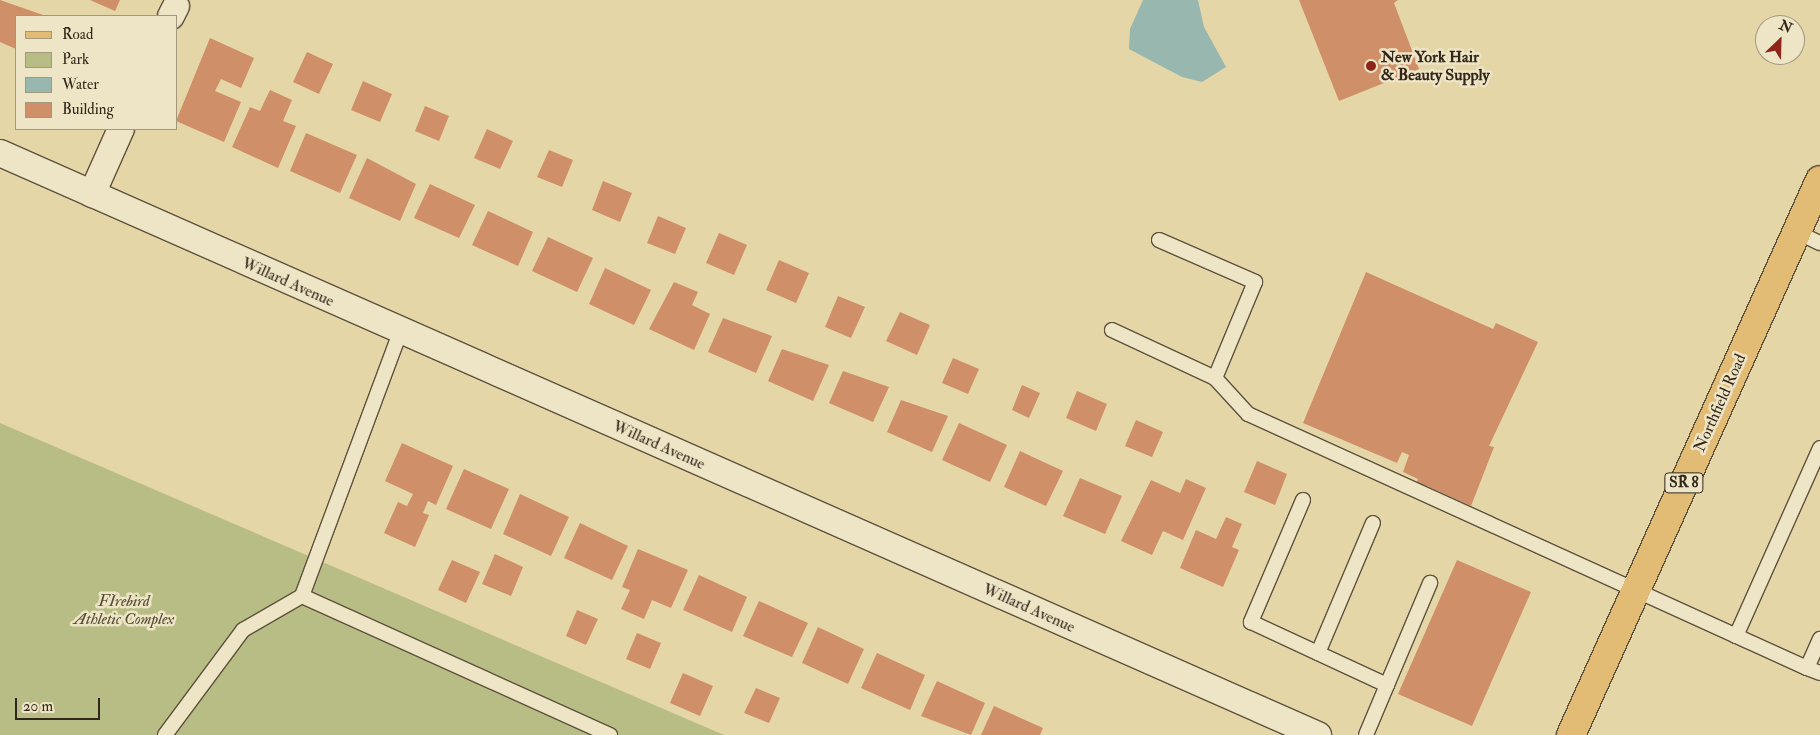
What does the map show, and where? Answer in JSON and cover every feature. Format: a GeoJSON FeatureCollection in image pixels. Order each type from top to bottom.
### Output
{"type":"FeatureCollection","features":[{"type":"Feature","properties":{"kind":"main road","name":"Northfield Road"},"geometry":{"type":"LineString","coordinates":[[1571,735],[1635,592],[1808,237],[1820,180]]}},
{"type":"Feature","properties":{"kind":"street"},"geometry":{"type":"LineString","coordinates":[[92,194],[121,130]]}},
{"type":"Feature","properties":{"kind":"street","name":"Willard Avenue"},"geometry":{"type":"LineString","coordinates":[[0,153],[400,332],[1318,735]]}},
{"type":"Feature","properties":{"kind":"lane"},"geometry":{"type":"LineString","coordinates":[[1159,240],[1255,282],[1216,378]]}},
{"type":"Feature","properties":{"kind":"lane"},"geometry":{"type":"LineString","coordinates":[[1112,330],[1216,378],[1248,414],[1635,592],[1814,670],[1820,639]]}},
{"type":"Feature","properties":{"kind":"lane"},"geometry":{"type":"LineString","coordinates":[[165,735],[243,630],[302,596],[400,332]]}},
{"type":"Feature","properties":{"kind":"lane"},"geometry":{"type":"LineString","coordinates":[[1736,636],[1820,448]]}},
{"type":"Feature","properties":{"kind":"lane"},"geometry":{"type":"LineString","coordinates":[[1303,500],[1251,622],[1386,684]]}},
{"type":"Feature","properties":{"kind":"lane"},"geometry":{"type":"LineString","coordinates":[[1318,653],[1373,524]]}},
{"type":"Feature","properties":{"kind":"lane"},"geometry":{"type":"LineString","coordinates":[[1366,735],[1430,583]]}},
{"type":"Feature","properties":{"kind":"lane"},"geometry":{"type":"LineString","coordinates":[[302,596],[610,735]]}},
{"type":"Feature","properties":{"kind":"green space","name":"FIrebird Athletic Complex"},"geometry":{"type":"Polygon","coordinates":[[[0,423],[724,735],[0,735],[0,423]]]}},
{"type":"Feature","properties":{"kind":"water"},"geometry":{"type":"Polygon","coordinates":[[[1143,0],[1198,0],[1204,27],[1226,67],[1202,82],[1182,77],[1129,49],[1130,29],[1143,0]]]}},
{"type":"Feature","properties":{"kind":"building"},"geometry":{"type":"Polygon","coordinates":[[[0,0],[43,15],[15,15],[15,49],[0,42],[0,0]]]}},
{"type":"Feature","properties":{"kind":"building"},"geometry":{"type":"Polygon","coordinates":[[[90,0],[120,0],[115,11],[90,0]]]}},
{"type":"Feature","properties":{"kind":"building"},"geometry":{"type":"Polygon","coordinates":[[[1299,0],[1398,0],[1394,3],[1419,69],[1339,101],[1299,0]]]}},
{"type":"Feature","properties":{"kind":"building"},"geometry":{"type":"Polygon","coordinates":[[[210,38],[254,58],[241,88],[221,79],[215,91],[241,102],[224,142],[178,122],[178,116],[210,38]]]}},
{"type":"Feature","properties":{"kind":"building"},"geometry":{"type":"Polygon","coordinates":[[[307,52],[333,64],[319,94],[293,82],[307,52]]]}},
{"type":"Feature","properties":{"kind":"building"},"geometry":{"type":"Polygon","coordinates":[[[363,81],[392,94],[380,122],[351,110],[363,81]]]}},
{"type":"Feature","properties":{"kind":"building"},"geometry":{"type":"Polygon","coordinates":[[[270,90],[292,100],[283,121],[296,126],[278,168],[232,147],[250,107],[260,111],[270,90]]]}},
{"type":"Feature","properties":{"kind":"building"},"geometry":{"type":"Polygon","coordinates":[[[425,106],[449,116],[439,141],[415,131],[425,106]]]}},
{"type":"Feature","properties":{"kind":"building"},"geometry":{"type":"Polygon","coordinates":[[[487,129],[513,141],[500,169],[474,158],[487,129]]]}},
{"type":"Feature","properties":{"kind":"building"},"geometry":{"type":"Polygon","coordinates":[[[306,133],[357,155],[340,193],[290,171],[306,133]]]}},
{"type":"Feature","properties":{"kind":"building"},"geometry":{"type":"Polygon","coordinates":[[[549,150],[573,160],[562,187],[537,177],[549,150]]]}},
{"type":"Feature","properties":{"kind":"building"},"geometry":{"type":"Polygon","coordinates":[[[367,158],[416,184],[400,221],[349,198],[367,158]]]}},
{"type":"Feature","properties":{"kind":"building"},"geometry":{"type":"Polygon","coordinates":[[[603,181],[632,193],[620,222],[592,210],[603,181]]]}},
{"type":"Feature","properties":{"kind":"building"},"geometry":{"type":"Polygon","coordinates":[[[430,184],[475,205],[459,238],[414,218],[430,184]]]}},
{"type":"Feature","properties":{"kind":"building"},"geometry":{"type":"Polygon","coordinates":[[[488,211],[533,232],[518,266],[472,245],[488,211]]]}},
{"type":"Feature","properties":{"kind":"building"},"geometry":{"type":"Polygon","coordinates":[[[658,216],[686,228],[675,254],[647,243],[658,216]]]}},
{"type":"Feature","properties":{"kind":"building"},"geometry":{"type":"Polygon","coordinates":[[[719,233],[747,245],[734,275],[706,263],[719,233]]]}},
{"type":"Feature","properties":{"kind":"building"},"geometry":{"type":"Polygon","coordinates":[[[548,237],[593,258],[577,292],[532,271],[548,237]]]}},
{"type":"Feature","properties":{"kind":"building"},"geometry":{"type":"Polygon","coordinates":[[[779,260],[809,273],[796,303],[766,290],[779,260]]]}},
{"type":"Feature","properties":{"kind":"building"},"geometry":{"type":"Polygon","coordinates":[[[605,268],[651,290],[634,325],[589,304],[605,268]]]}},
{"type":"Feature","properties":{"kind":"building"},"geometry":{"type":"Polygon","coordinates":[[[1366,272],[1493,329],[1496,323],[1538,342],[1489,446],[1494,447],[1471,506],[1427,486],[1425,491],[1415,487],[1418,479],[1403,472],[1409,455],[1402,452],[1397,463],[1303,423],[1366,272]]]}},
{"type":"Feature","properties":{"kind":"building"},"geometry":{"type":"Polygon","coordinates":[[[674,282],[698,292],[692,305],[710,314],[694,350],[649,329],[674,282]]]}},
{"type":"Feature","properties":{"kind":"building"},"geometry":{"type":"Polygon","coordinates":[[[838,296],[865,307],[851,338],[825,327],[838,296]]]}},
{"type":"Feature","properties":{"kind":"building"},"geometry":{"type":"Polygon","coordinates":[[[900,312],[930,325],[917,355],[886,341],[900,312]]]}},
{"type":"Feature","properties":{"kind":"building"},"geometry":{"type":"Polygon","coordinates":[[[723,318],[772,336],[756,373],[708,352],[723,318]]]}},
{"type":"Feature","properties":{"kind":"building"},"geometry":{"type":"Polygon","coordinates":[[[782,349],[829,365],[813,401],[768,381],[782,349]]]}},
{"type":"Feature","properties":{"kind":"building"},"geometry":{"type":"Polygon","coordinates":[[[953,358],[979,369],[968,394],[942,383],[953,358]]]}},
{"type":"Feature","properties":{"kind":"building"},"geometry":{"type":"Polygon","coordinates":[[[843,371],[889,387],[873,422],[829,403],[843,371]]]}},
{"type":"Feature","properties":{"kind":"building"},"geometry":{"type":"Polygon","coordinates":[[[1022,385],[1040,393],[1029,418],[1012,410],[1022,385]]]}},
{"type":"Feature","properties":{"kind":"building"},"geometry":{"type":"Polygon","coordinates":[[[1077,391],[1107,404],[1096,431],[1066,418],[1077,391]]]}},
{"type":"Feature","properties":{"kind":"building"},"geometry":{"type":"Polygon","coordinates":[[[901,400],[948,416],[932,452],[887,432],[901,400]]]}},
{"type":"Feature","properties":{"kind":"building"},"geometry":{"type":"Polygon","coordinates":[[[1136,420],[1163,432],[1152,457],[1125,446],[1136,420]]]}},
{"type":"Feature","properties":{"kind":"building"},"geometry":{"type":"Polygon","coordinates":[[[959,423],[1007,445],[990,482],[942,460],[959,423]]]}},
{"type":"Feature","properties":{"kind":"building"},"geometry":{"type":"Polygon","coordinates":[[[402,443],[453,466],[436,505],[428,501],[423,513],[429,515],[415,547],[384,533],[398,502],[407,506],[413,494],[385,481],[402,443]]]}},
{"type":"Feature","properties":{"kind":"building"},"geometry":{"type":"Polygon","coordinates":[[[1020,451],[1063,471],[1046,506],[1004,487],[1020,451]]]}},
{"type":"Feature","properties":{"kind":"building"},"geometry":{"type":"Polygon","coordinates":[[[1257,461],[1287,474],[1275,505],[1244,492],[1257,461]]]}},
{"type":"Feature","properties":{"kind":"building"},"geometry":{"type":"Polygon","coordinates":[[[464,469],[509,489],[491,529],[446,509],[464,469]]]}},
{"type":"Feature","properties":{"kind":"building"},"geometry":{"type":"Polygon","coordinates":[[[1080,478],[1122,496],[1105,534],[1063,516],[1080,478]]]}},
{"type":"Feature","properties":{"kind":"building"},"geometry":{"type":"Polygon","coordinates":[[[1186,479],[1206,488],[1183,540],[1163,531],[1152,555],[1121,541],[1151,480],[1180,493],[1186,479]]]}},
{"type":"Feature","properties":{"kind":"building"},"geometry":{"type":"Polygon","coordinates":[[[520,494],[569,517],[551,556],[503,534],[520,494]]]}},
{"type":"Feature","properties":{"kind":"building"},"geometry":{"type":"Polygon","coordinates":[[[1226,517],[1242,524],[1232,547],[1239,550],[1223,587],[1180,568],[1196,530],[1216,539],[1226,517]]]}},
{"type":"Feature","properties":{"kind":"building"},"geometry":{"type":"Polygon","coordinates":[[[580,523],[628,546],[612,580],[564,558],[580,523]]]}},
{"type":"Feature","properties":{"kind":"building"},"geometry":{"type":"Polygon","coordinates":[[[638,549],[688,570],[671,608],[652,600],[644,619],[621,609],[630,590],[622,587],[638,549]]]}},
{"type":"Feature","properties":{"kind":"building"},"geometry":{"type":"Polygon","coordinates":[[[495,554],[523,567],[511,596],[482,584],[495,554]]]}},
{"type":"Feature","properties":{"kind":"building"},"geometry":{"type":"Polygon","coordinates":[[[452,560],[480,572],[466,603],[438,590],[452,560]]]}},
{"type":"Feature","properties":{"kind":"building"},"geometry":{"type":"Polygon","coordinates":[[[1457,560],[1531,592],[1472,726],[1398,694],[1457,560]]]}},
{"type":"Feature","properties":{"kind":"building"},"geometry":{"type":"Polygon","coordinates":[[[699,575],[747,597],[732,632],[683,610],[699,575]]]}},
{"type":"Feature","properties":{"kind":"building"},"geometry":{"type":"Polygon","coordinates":[[[759,601],[808,623],[792,657],[743,636],[759,601]]]}},
{"type":"Feature","properties":{"kind":"building"},"geometry":{"type":"Polygon","coordinates":[[[577,610],[598,619],[586,645],[566,636],[577,610]]]}},
{"type":"Feature","properties":{"kind":"building"},"geometry":{"type":"Polygon","coordinates":[[[818,627],[864,649],[848,684],[802,663],[818,627]]]}},
{"type":"Feature","properties":{"kind":"building"},"geometry":{"type":"Polygon","coordinates":[[[637,633],[661,643],[650,669],[626,659],[637,633]]]}},
{"type":"Feature","properties":{"kind":"building"},"geometry":{"type":"Polygon","coordinates":[[[877,653],[925,675],[910,710],[861,688],[877,653]]]}},
{"type":"Feature","properties":{"kind":"building"},"geometry":{"type":"Polygon","coordinates":[[[683,673],[713,686],[700,716],[670,703],[683,673]]]}},
{"type":"Feature","properties":{"kind":"building"},"geometry":{"type":"Polygon","coordinates":[[[937,681],[985,703],[971,735],[921,716],[937,681]]]}},
{"type":"Feature","properties":{"kind":"building"},"geometry":{"type":"Polygon","coordinates":[[[756,688],[780,698],[769,723],[744,713],[756,688]]]}},
{"type":"Feature","properties":{"kind":"building"},"geometry":{"type":"Polygon","coordinates":[[[994,706],[1043,728],[1040,735],[981,735],[994,706]]]}},
{"type":"Feature","properties":{"kind":"place","name":"New York Hair & Beauty Supply"},"geometry":{"type":"Point","coordinates":[1371,66]}}]}
